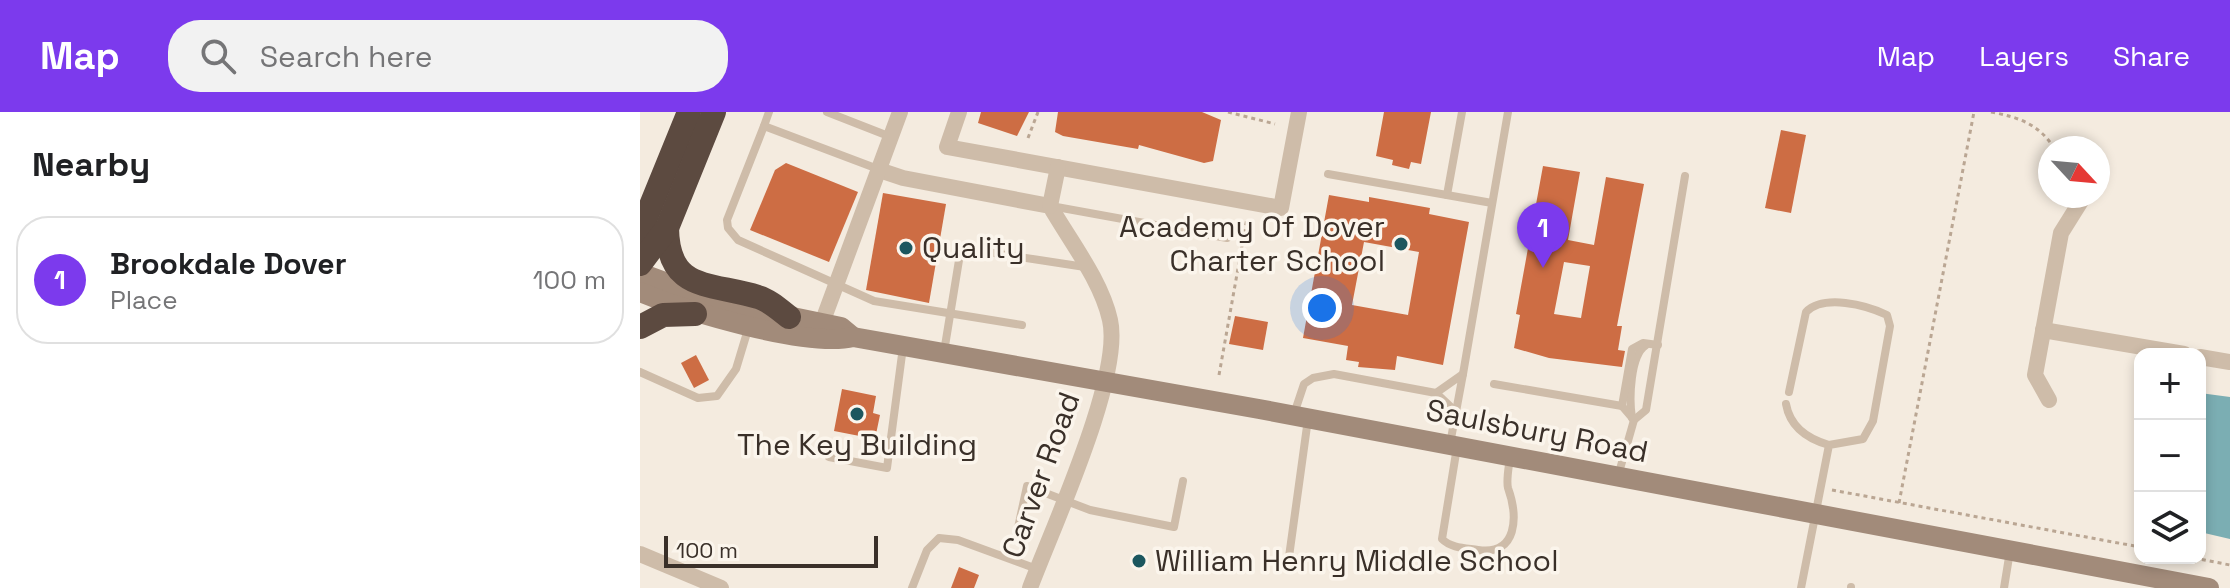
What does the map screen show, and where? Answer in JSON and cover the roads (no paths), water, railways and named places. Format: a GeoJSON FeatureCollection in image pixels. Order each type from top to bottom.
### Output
{"type":"FeatureCollection","features":[{"type":"Feature","properties":{"kind":"highway"},"geometry":{"type":"LineString","coordinates":[[640,264],[650,224],[689,112]]}},
{"type":"Feature","properties":{"kind":"highway"},"geometry":{"type":"LineString","coordinates":[[640,245],[714,112]]}},
{"type":"Feature","properties":{"kind":"highway"},"geometry":{"type":"LineString","coordinates":[[650,224],[678,273],[698,282],[761,298],[789,317]]}},
{"type":"Feature","properties":{"kind":"highway"},"geometry":{"type":"LineString","coordinates":[[640,327],[663,315],[695,314]]}},
{"type":"Feature","properties":{"kind":"main road","name":"Saulsbury Road"},"geometry":{"type":"LineString","coordinates":[[640,273],[719,302],[841,327],[853,337]]}},
{"type":"Feature","properties":{"kind":"main road","name":"Saulsbury Road"},"geometry":{"type":"LineString","coordinates":[[640,292],[695,314],[749,325],[838,341],[853,337],[1105,381],[2010,550],[2138,581],[2209,588]]}},
{"type":"Feature","properties":{"kind":"street"},"geometry":{"type":"LineString","coordinates":[[822,323],[900,112]]}},
{"type":"Feature","properties":{"kind":"street"},"geometry":{"type":"LineString","coordinates":[[959,112],[947,147],[1281,208],[1299,112]]}},
{"type":"Feature","properties":{"kind":"street"},"geometry":{"type":"LineString","coordinates":[[879,170],[903,178],[1050,206],[1058,167]]}},
{"type":"Feature","properties":{"kind":"street","name":"Carver Road"},"geometry":{"type":"LineString","coordinates":[[1030,588],[1105,381],[1111,327],[1085,267],[1050,206]]}},
{"type":"Feature","properties":{"kind":"street"},"geometry":{"type":"LineString","coordinates":[[2049,400],[2035,375],[2061,233],[2077,208]]}},
{"type":"Feature","properties":{"kind":"street"},"geometry":{"type":"LineString","coordinates":[[2043,330],[2149,348]]}},
{"type":"Feature","properties":{"kind":"street"},"geometry":{"type":"LineString","coordinates":[[2206,358],[2230,362]]}},
{"type":"Feature","properties":{"kind":"street"},"geometry":{"type":"LineString","coordinates":[[640,554],[721,588]]}},
{"type":"Feature","properties":{"kind":"lane"},"geometry":{"type":"LineString","coordinates":[[769,112],[727,220],[728,228],[738,240],[838,282],[874,301],[1022,325]]}},
{"type":"Feature","properties":{"kind":"lane"},"geometry":{"type":"LineString","coordinates":[[827,112],[891,137]]}},
{"type":"Feature","properties":{"kind":"lane"},"geometry":{"type":"LineString","coordinates":[[1447,195],[1462,112]]}},
{"type":"Feature","properties":{"kind":"lane"},"geometry":{"type":"LineString","coordinates":[[1508,112],[1456,412],[1442,539],[1448,545],[1486,551],[1499,551],[1506,545],[1515,504],[1507,487],[1510,456]]}},
{"type":"Feature","properties":{"kind":"lane"},"geometry":{"type":"LineString","coordinates":[[764,126],[879,170]]}},
{"type":"Feature","properties":{"kind":"lane"},"geometry":{"type":"LineString","coordinates":[[1328,174],[1492,203]]}},
{"type":"Feature","properties":{"kind":"lane"},"geometry":{"type":"LineString","coordinates":[[1633,419],[1646,410],[1685,176]]}},
{"type":"Feature","properties":{"kind":"lane"},"geometry":{"type":"LineString","coordinates":[[1050,206],[1227,238]]}},
{"type":"Feature","properties":{"kind":"lane"},"geometry":{"type":"LineString","coordinates":[[944,353],[961,248],[1085,267]]}},
{"type":"Feature","properties":{"kind":"lane"},"geometry":{"type":"LineString","coordinates":[[1786,404],[1788,418],[1815,441],[1829,445],[1863,439],[1869,431],[1890,326],[1887,315],[1831,302],[1815,303],[1806,312],[1789,392]]}},
{"type":"Feature","properties":{"kind":"lane"},"geometry":{"type":"LineString","coordinates":[[640,372],[698,398],[717,396],[736,369],[749,325]]}},
{"type":"Feature","properties":{"kind":"lane"},"geometry":{"type":"LineString","coordinates":[[1622,406],[1632,349],[1643,343],[1655,345]]}},
{"type":"Feature","properties":{"kind":"lane"},"geometry":{"type":"LineString","coordinates":[[1618,476],[1633,419],[1630,397],[1639,352],[1645,345],[1655,345]]}},
{"type":"Feature","properties":{"kind":"lane"},"geometry":{"type":"LineString","coordinates":[[829,457],[887,468],[903,346]]}},
{"type":"Feature","properties":{"kind":"lane"},"geometry":{"type":"LineString","coordinates":[[1436,393],[1463,374]]}},
{"type":"Feature","properties":{"kind":"lane"},"geometry":{"type":"LineString","coordinates":[[1288,564],[1304,384],[1324,375],[1436,393],[1456,412]]}},
{"type":"Feature","properties":{"kind":"lane"},"geometry":{"type":"LineString","coordinates":[[1494,384],[1622,406],[1633,419]]}},
{"type":"Feature","properties":{"kind":"lane"},"geometry":{"type":"LineString","coordinates":[[1801,588],[1829,445]]}},
{"type":"Feature","properties":{"kind":"lane"},"geometry":{"type":"LineString","coordinates":[[1016,537],[1027,486],[1090,510],[1174,527],[1183,481]]}},
{"type":"Feature","properties":{"kind":"lane"},"geometry":{"type":"LineString","coordinates":[[912,588],[927,550],[939,538],[958,540],[1037,569]]}},
{"type":"Feature","properties":{"kind":"lane"},"geometry":{"type":"LineString","coordinates":[[2004,588],[2010,550]]}},
{"type":"Feature","properties":{"kind":"water"},"geometry":{"type":"Polygon","coordinates":[[[2206,394],[2230,397],[2230,539],[2206,533],[2206,394]]]}},
{"type":"Feature","properties":{"kind":"place","name":"Academy Of Dover Charter School"},"geometry":{"type":"Point","coordinates":[1401,244]}},
{"type":"Feature","properties":{"kind":"place","name":"Quality"},"geometry":{"type":"Point","coordinates":[906,248]}},
{"type":"Feature","properties":{"kind":"place","name":"Brookdale Dover"},"geometry":{"type":"Point","coordinates":[1543,268]}},
{"type":"Feature","properties":{"kind":"place","name":"The Key Building"},"geometry":{"type":"Point","coordinates":[857,414]}},
{"type":"Feature","properties":{"kind":"place","name":"William Henry Middle School"},"geometry":{"type":"Point","coordinates":[1139,561]}}]}
